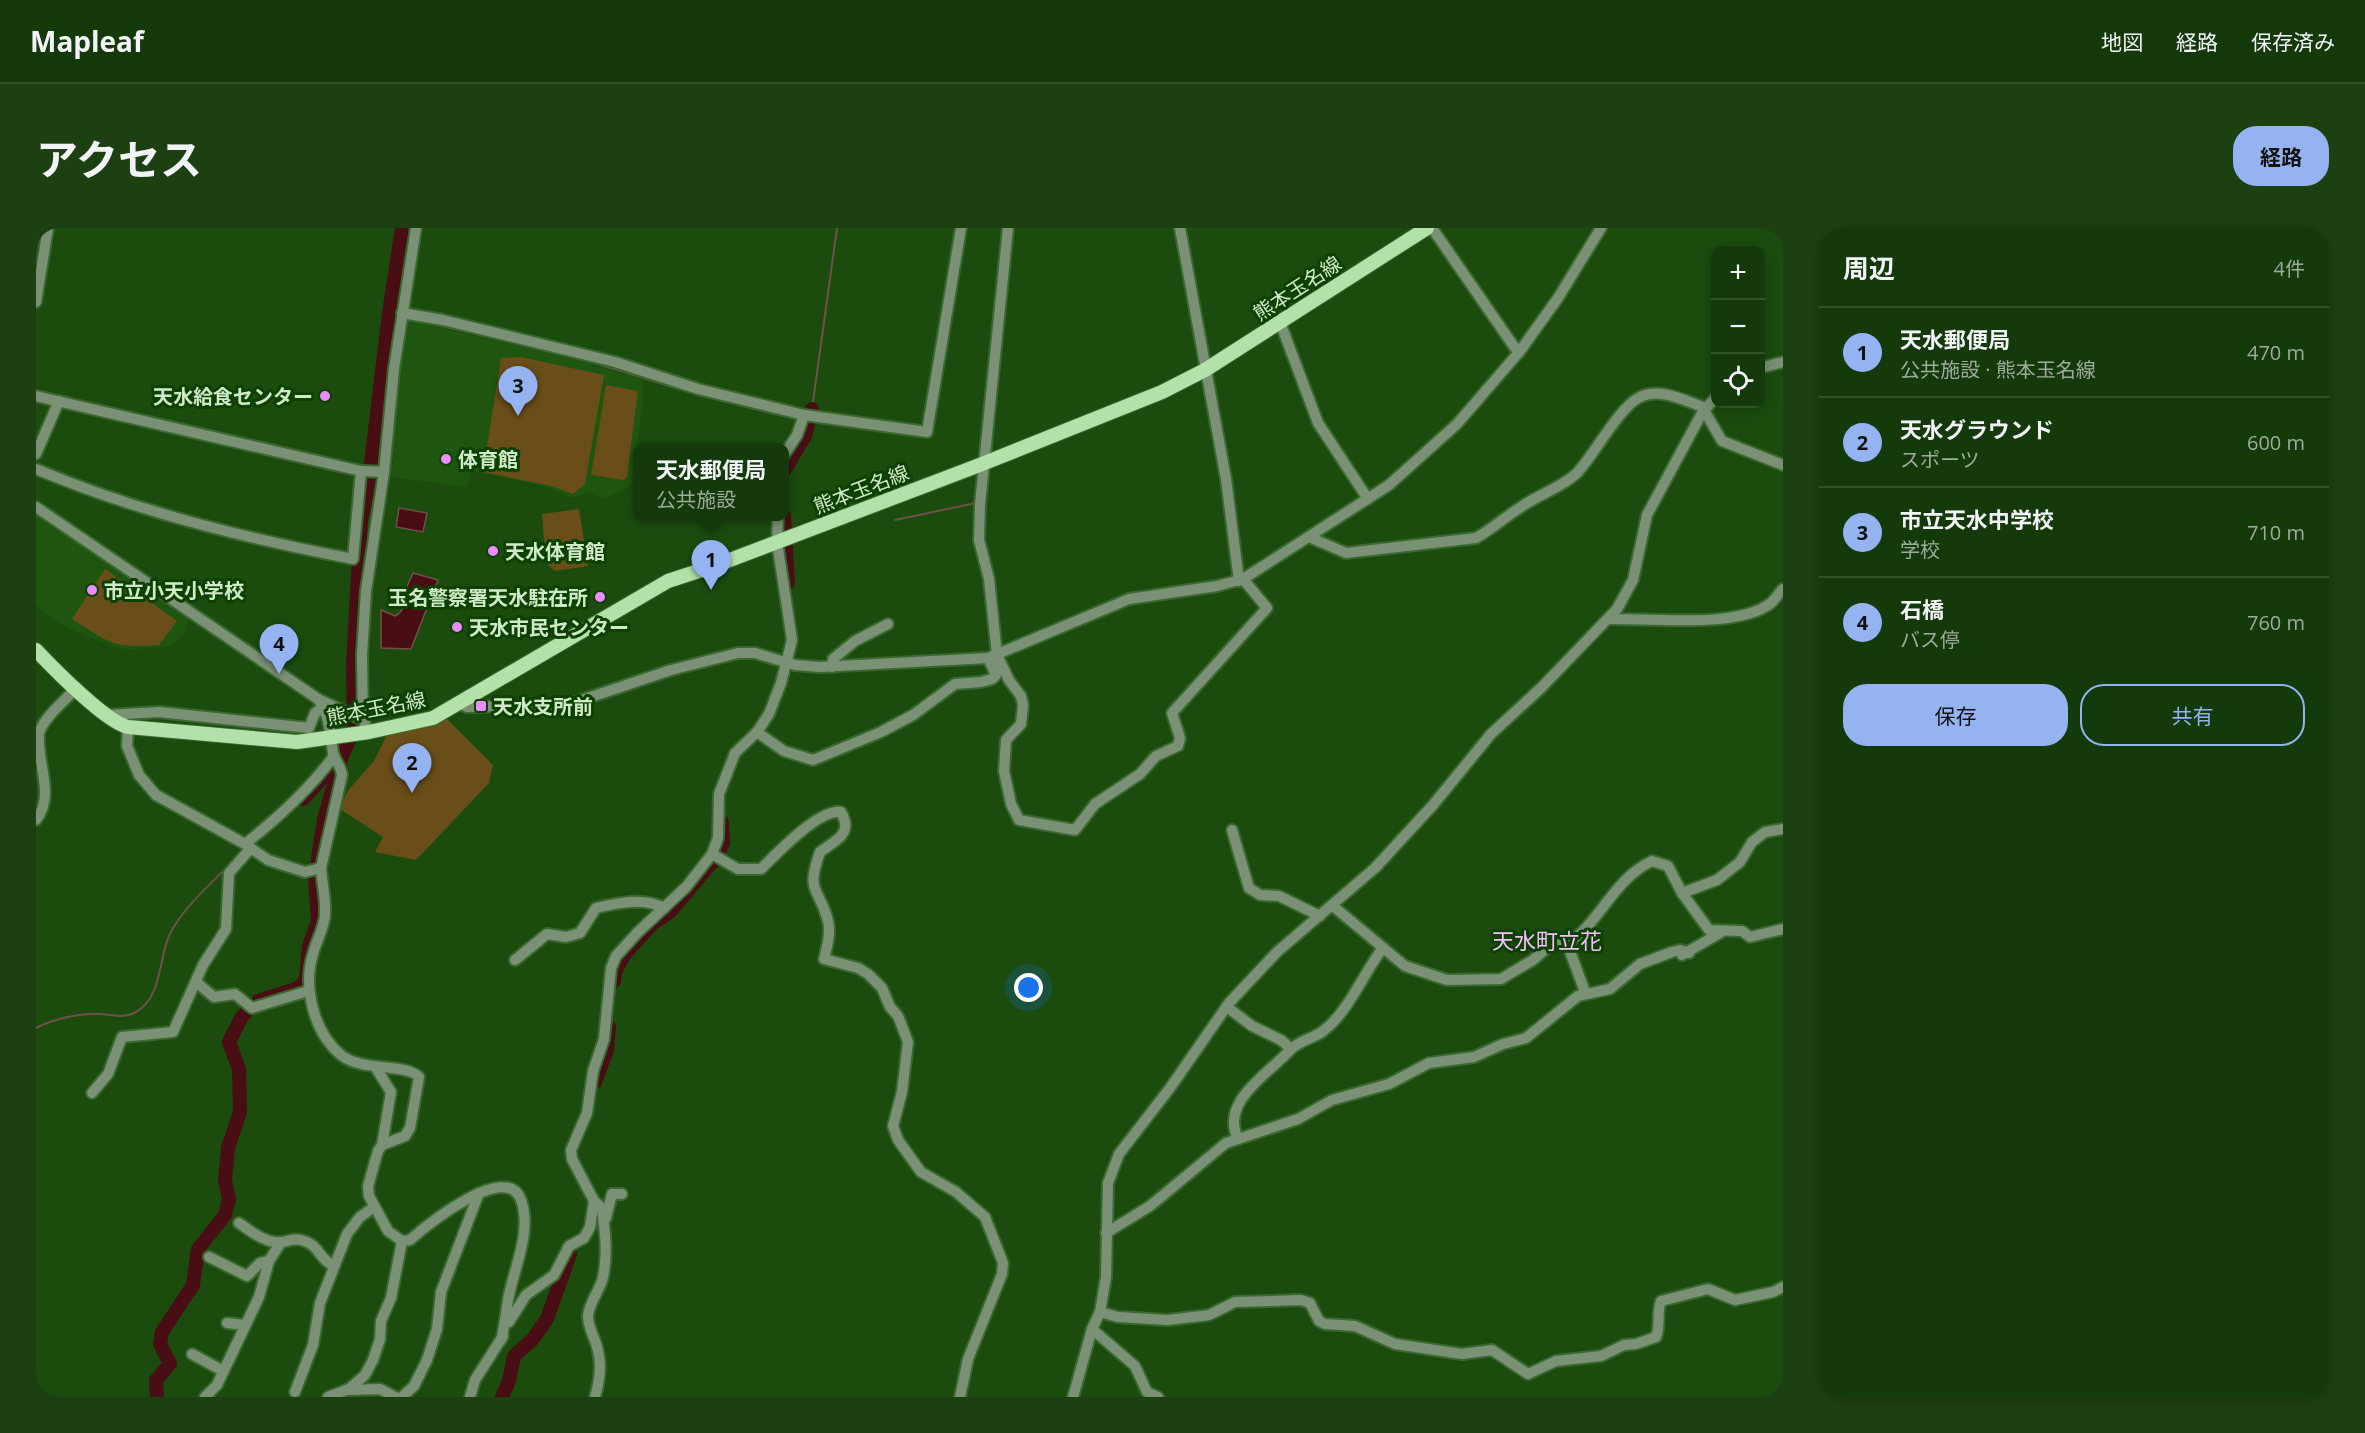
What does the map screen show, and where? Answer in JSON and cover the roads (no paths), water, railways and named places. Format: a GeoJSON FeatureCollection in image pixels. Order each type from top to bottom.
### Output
{"type":"FeatureCollection","features":[{"type":"Feature","properties":{"kind":"main road","name":"熊本玉名線"},"geometry":{"type":"LineString","coordinates":[[36,650],[75,689],[117,725],[297,742],[354,729],[416,724],[433,718],[668,581],[785,539],[1122,410],[1205,370],[1427,228]]}},
{"type":"Feature","properties":{"kind":"street"},"geometry":{"type":"LineString","coordinates":[[92,1093],[108,1074],[122,1037],[172,1032],[202,965],[226,929],[229,873],[248,846],[337,761],[354,729],[366,591],[380,472],[416,228]]}},
{"type":"Feature","properties":{"kind":"street"},"geometry":{"type":"LineString","coordinates":[[402,313],[443,320],[615,362],[698,389],[809,415],[927,432],[961,228]]}},
{"type":"Feature","properties":{"kind":"street"},"geometry":{"type":"LineString","coordinates":[[758,732],[784,751],[813,760],[827,756],[846,745],[866,740],[913,715],[955,684],[992,680],[996,675],[989,579],[979,540],[976,466],[1008,228]]}},
{"type":"Feature","properties":{"kind":"street"},"geometry":{"type":"LineString","coordinates":[[993,656],[1021,696],[1023,705],[1021,724],[1006,740],[1005,748],[1004,771],[1011,804],[1019,820],[1076,830],[1095,804],[1140,774],[1156,756],[1180,743],[1172,713],[1267,608],[1241,580],[1226,479],[1180,228]]}},
{"type":"Feature","properties":{"kind":"street"},"geometry":{"type":"LineString","coordinates":[[1432,228],[1470,286],[1515,348],[1520,351]]}},
{"type":"Feature","properties":{"kind":"street"},"geometry":{"type":"LineString","coordinates":[[459,703],[467,707],[516,706],[549,711],[670,670],[738,653],[755,653],[791,664],[832,667],[993,656],[1129,599],[1241,580],[1389,485],[1457,424],[1520,351],[1558,298],[1601,228]]}},
{"type":"Feature","properties":{"kind":"street"},"geometry":{"type":"LineString","coordinates":[[36,302],[44,230]]}},
{"type":"Feature","properties":{"kind":"street"},"geometry":{"type":"LineString","coordinates":[[1280,322],[1318,423],[1368,499]]}},
{"type":"Feature","properties":{"kind":"street"},"geometry":{"type":"LineString","coordinates":[[1765,367],[1783,362]]}},
{"type":"Feature","properties":{"kind":"street"},"geometry":{"type":"LineString","coordinates":[[1309,537],[1346,553],[1476,538],[1494,528],[1522,506],[1569,479],[1638,398],[1664,393],[1705,409],[1722,441],[1783,465]]}},
{"type":"Feature","properties":{"kind":"street"},"geometry":{"type":"LineString","coordinates":[[36,396],[362,471],[380,472]]}},
{"type":"Feature","properties":{"kind":"street"},"geometry":{"type":"LineString","coordinates":[[36,454],[59,401]]}},
{"type":"Feature","properties":{"kind":"street"},"geometry":{"type":"LineString","coordinates":[[1073,1397],[1092,1329],[1100,1312],[1106,1277],[1108,1184],[1119,1154],[1170,1088],[1227,1007],[1277,952],[1359,884],[1410,830],[1491,734],[1608,619],[1626,596],[1633,580],[1647,515],[1705,409],[1711,402]]}},
{"type":"Feature","properties":{"kind":"street"},"geometry":{"type":"LineString","coordinates":[[789,447],[809,415]]}},
{"type":"Feature","properties":{"kind":"street"},"geometry":{"type":"LineString","coordinates":[[36,469],[116,500],[199,525],[353,559],[362,471]]}},
{"type":"Feature","properties":{"kind":"street"},"geometry":{"type":"LineString","coordinates":[[36,507],[321,703],[354,729]]}},
{"type":"Feature","properties":{"kind":"street"},"geometry":{"type":"LineString","coordinates":[[595,1397],[600,1371],[599,1352],[589,1328],[588,1317],[603,1278],[606,1240],[602,1208],[594,1201],[572,1160],[571,1150],[587,1113],[593,1071],[604,1039],[611,968],[616,956],[713,855],[718,838],[719,794],[735,753],[758,732],[770,714],[791,664],[792,640],[785,539],[780,521]]}},
{"type":"Feature","properties":{"kind":"street"},"geometry":{"type":"LineString","coordinates":[[1608,619],[1696,620],[1735,615],[1755,611],[1770,603],[1783,589]]}},
{"type":"Feature","properties":{"kind":"street"},"geometry":{"type":"LineString","coordinates":[[832,667],[833,659],[855,641],[888,624]]}},
{"type":"Feature","properties":{"kind":"street"},"geometry":{"type":"LineString","coordinates":[[36,820],[42,813],[44,799],[38,757],[40,731],[75,689]]}},
{"type":"Feature","properties":{"kind":"street"},"geometry":{"type":"LineString","coordinates":[[321,703],[347,713],[354,729]]}},
{"type":"Feature","properties":{"kind":"street"},"geometry":{"type":"LineString","coordinates":[[108,716],[159,712],[309,728],[321,703]]}},
{"type":"Feature","properties":{"kind":"street"},"geometry":{"type":"LineString","coordinates":[[128,727],[127,746],[148,788],[174,807],[248,846],[268,860],[305,872],[318,869]]}},
{"type":"Feature","properties":{"kind":"street"},"geometry":{"type":"LineString","coordinates":[[337,761],[318,869],[325,915],[312,956],[308,991],[312,1011],[340,1054],[376,1068],[406,1070],[419,1077],[410,1128],[405,1136],[382,1145]]}},
{"type":"Feature","properties":{"kind":"street"},"geometry":{"type":"LineString","coordinates":[[713,855],[738,869],[761,869],[798,834],[826,814],[834,811],[841,812],[846,821],[845,830],[838,840],[820,852],[812,882],[814,893],[828,921],[824,959],[858,968],[882,988],[890,1007],[898,1016],[908,1042],[902,1092],[893,1126],[898,1140],[921,1172],[956,1192],[985,1217],[1003,1263],[1002,1274],[968,1359],[960,1397]]}},
{"type":"Feature","properties":{"kind":"street"},"geometry":{"type":"LineString","coordinates":[[1682,893],[1717,880],[1740,862],[1752,842],[1765,832],[1783,829]]}},
{"type":"Feature","properties":{"kind":"street"},"geometry":{"type":"LineString","coordinates":[[1232,830],[1249,888],[1260,895],[1279,896],[1320,916]]}},
{"type":"Feature","properties":{"kind":"street"},"geometry":{"type":"LineString","coordinates":[[1568,946],[1584,930],[1618,886],[1652,861],[1668,866],[1704,927],[1723,932],[1742,932],[1750,937],[1783,929]]}},
{"type":"Feature","properties":{"kind":"street"},"geometry":{"type":"LineString","coordinates":[[514,960],[547,934],[566,937],[580,933],[596,908],[634,903],[658,905],[664,908]]}},
{"type":"Feature","properties":{"kind":"street"},"geometry":{"type":"LineString","coordinates":[[1333,906],[1410,969],[1447,980],[1501,980],[1533,960],[1553,943],[1568,946]]}},
{"type":"Feature","properties":{"kind":"street"},"geometry":{"type":"LineString","coordinates":[[1654,964],[1689,953],[1723,932]]}},
{"type":"Feature","properties":{"kind":"street"},"geometry":{"type":"LineString","coordinates":[[1568,946],[1585,992]]}},
{"type":"Feature","properties":{"kind":"street"},"geometry":{"type":"LineString","coordinates":[[1238,1139],[1234,1131],[1236,1116],[1248,1087],[1279,1063],[1303,1038],[1324,1031],[1347,1003],[1383,948]]}},
{"type":"Feature","properties":{"kind":"street"},"geometry":{"type":"LineString","coordinates":[[1106,1233],[1150,1206],[1166,1190],[1186,1179],[1220,1146],[1298,1119],[1332,1100],[1389,1084],[1429,1063],[1474,1057],[1503,1044],[1526,1038],[1567,1003],[1585,992],[1610,989],[1640,964],[1680,950],[1689,953]]}},
{"type":"Feature","properties":{"kind":"street"},"geometry":{"type":"LineString","coordinates":[[196,982],[214,996],[236,994],[252,1008],[308,991]]}},
{"type":"Feature","properties":{"kind":"street"},"geometry":{"type":"LineString","coordinates":[[1227,1007],[1252,1026],[1281,1040],[1291,1049]]}},
{"type":"Feature","properties":{"kind":"street"},"geometry":{"type":"LineString","coordinates":[[376,1068],[391,1092],[382,1145],[368,1186],[374,1207],[388,1231],[402,1241],[410,1240],[488,1187],[508,1188],[521,1199],[524,1214],[518,1263],[501,1340]]}},
{"type":"Feature","properties":{"kind":"street"},"geometry":{"type":"LineString","coordinates":[[402,1397],[414,1386],[427,1360],[437,1329],[441,1292],[479,1192]]}},
{"type":"Feature","properties":{"kind":"street"},"geometry":{"type":"LineString","coordinates":[[604,1224],[612,1194],[622,1194]]}},
{"type":"Feature","properties":{"kind":"street"},"geometry":{"type":"LineString","coordinates":[[470,1397],[475,1380],[501,1340],[521,1301],[554,1275],[573,1242],[584,1238],[590,1227],[594,1201]]}},
{"type":"Feature","properties":{"kind":"street"},"geometry":{"type":"LineString","coordinates":[[294,1392],[313,1345],[320,1304],[347,1234],[360,1217],[374,1207]]}},
{"type":"Feature","properties":{"kind":"street"},"geometry":{"type":"LineString","coordinates":[[239,1223],[259,1238],[281,1242],[293,1239],[303,1240],[319,1249],[325,1262],[334,1266]]}},
{"type":"Feature","properties":{"kind":"street"},"geometry":{"type":"LineString","coordinates":[[347,1390],[365,1375],[373,1360],[380,1339],[381,1321],[391,1298],[402,1241]]}},
{"type":"Feature","properties":{"kind":"street"},"geometry":{"type":"LineString","coordinates":[[205,1397],[217,1385],[259,1297],[269,1261],[281,1242]]}},
{"type":"Feature","properties":{"kind":"street"},"geometry":{"type":"LineString","coordinates":[[209,1257],[247,1276],[260,1263],[269,1261]]}},
{"type":"Feature","properties":{"kind":"street"},"geometry":{"type":"LineString","coordinates":[[1100,1312],[1118,1317],[1167,1320],[1209,1315],[1235,1302],[1301,1300],[1310,1303],[1319,1321],[1325,1324],[1355,1326],[1386,1342],[1406,1347],[1462,1354],[1492,1350],[1528,1374],[1556,1361],[1601,1356],[1624,1345],[1636,1344],[1656,1337],[1659,1330],[1659,1307],[1661,1301],[1669,1298],[1708,1289],[1736,1300],[1773,1292],[1783,1287]]}},
{"type":"Feature","properties":{"kind":"street"},"geometry":{"type":"LineString","coordinates":[[227,1323],[244,1325]]}},
{"type":"Feature","properties":{"kind":"street"},"geometry":{"type":"LineString","coordinates":[[1092,1329],[1135,1366],[1147,1392],[1158,1397]]}},
{"type":"Feature","properties":{"kind":"street"},"geometry":{"type":"LineString","coordinates":[[192,1354],[223,1371]]}},
{"type":"Feature","properties":{"kind":"street"},"geometry":{"type":"LineString","coordinates":[[328,1397],[347,1390],[380,1389],[395,1397]]}},
{"type":"Feature","properties":{"kind":"waterway"},"geometry":{"type":"LineString","coordinates":[[258,1001],[296,989],[306,978],[309,946],[318,921],[315,878],[324,819],[342,756],[354,730],[353,663],[361,521],[368,488],[389,313],[402,228]]}},
{"type":"Feature","properties":{"kind":"waterway"},"geometry":{"type":"LineString","coordinates":[[812,409],[837,228]]}},
{"type":"Feature","properties":{"kind":"waterway"},"geometry":{"type":"LineString","coordinates":[[389,313],[395,315]]}},
{"type":"Feature","properties":{"kind":"waterway"},"geometry":{"type":"LineString","coordinates":[[433,324],[489,337]]}},
{"type":"Feature","properties":{"kind":"waterway"},"geometry":{"type":"LineString","coordinates":[[983,426],[990,358]]}},
{"type":"Feature","properties":{"kind":"waterway"},"geometry":{"type":"LineString","coordinates":[[588,361],[686,391]]}},
{"type":"Feature","properties":{"kind":"waterway"},"geometry":{"type":"LineString","coordinates":[[703,395],[767,412]]}},
{"type":"Feature","properties":{"kind":"waterway"},"geometry":{"type":"LineString","coordinates":[[789,463],[805,436],[812,409]]}},
{"type":"Feature","properties":{"kind":"waterway"},"geometry":{"type":"LineString","coordinates":[[284,459],[357,476]]}},
{"type":"Feature","properties":{"kind":"waterway"},"geometry":{"type":"LineString","coordinates":[[363,478],[369,479]]}},
{"type":"Feature","properties":{"kind":"waterway"},"geometry":{"type":"LineString","coordinates":[[895,520],[976,503]]}},
{"type":"Feature","properties":{"kind":"waterway"},"geometry":{"type":"LineString","coordinates":[[784,521],[788,583]]}},
{"type":"Feature","properties":{"kind":"waterway"},"geometry":{"type":"LineString","coordinates":[[303,799],[339,760]]}},
{"type":"Feature","properties":{"kind":"waterway"},"geometry":{"type":"LineString","coordinates":[[614,981],[615,972],[624,955],[653,923],[670,912],[715,859],[723,843],[722,822]]}},
{"type":"Feature","properties":{"kind":"waterway"},"geometry":{"type":"LineString","coordinates":[[36,1028],[58,1019],[75,1016],[91,1014],[125,1016],[143,1007],[150,999],[158,979],[165,946],[181,916],[231,863]]}},
{"type":"Feature","properties":{"kind":"waterway"},"geometry":{"type":"LineString","coordinates":[[157,1397],[156,1380],[170,1364],[160,1344],[162,1332],[193,1285],[198,1249],[225,1215],[229,1199],[225,1180],[228,1148],[240,1112],[239,1069],[229,1042],[241,1018],[250,1008]]}},
{"type":"Feature","properties":{"kind":"waterway"},"geometry":{"type":"LineString","coordinates":[[595,1082],[607,1050],[609,1027]]}},
{"type":"Feature","properties":{"kind":"waterway"},"geometry":{"type":"LineString","coordinates":[[502,1397],[509,1381],[514,1356],[532,1340],[547,1319],[570,1254]]}},
{"type":"Feature","properties":{"kind":"place","name":"天水給食センター"},"geometry":{"type":"Point","coordinates":[325,396]}},
{"type":"Feature","properties":{"kind":"place","name":"市立天水中学校"},"geometry":{"type":"Point","coordinates":[518,416]}},
{"type":"Feature","properties":{"kind":"place","name":"体育館"},"geometry":{"type":"Point","coordinates":[446,459]}},
{"type":"Feature","properties":{"kind":"place","name":"天水体育館"},"geometry":{"type":"Point","coordinates":[493,551]}},
{"type":"Feature","properties":{"kind":"place","name":"市立小天小学校"},"geometry":{"type":"Point","coordinates":[92,590]}},
{"type":"Feature","properties":{"kind":"place","name":"天水郵便局"},"geometry":{"type":"Point","coordinates":[711,590]}},
{"type":"Feature","properties":{"kind":"place","name":"玉名警察署天水駐在所"},"geometry":{"type":"Point","coordinates":[600,597]}},
{"type":"Feature","properties":{"kind":"place","name":"天水市民センター"},"geometry":{"type":"Point","coordinates":[457,627]}},
{"type":"Feature","properties":{"kind":"place","name":"石橋"},"geometry":{"type":"Point","coordinates":[279,674]}},
{"type":"Feature","properties":{"kind":"place","name":"天水支所前"},"geometry":{"type":"Point","coordinates":[481,706]}},
{"type":"Feature","properties":{"kind":"place","name":"天水グラウンド"},"geometry":{"type":"Point","coordinates":[412,793]}},
{"type":"Feature","properties":{"kind":"district","name":"天水町立花"},"geometry":{"type":"Point","coordinates":[1547,940]}}]}
